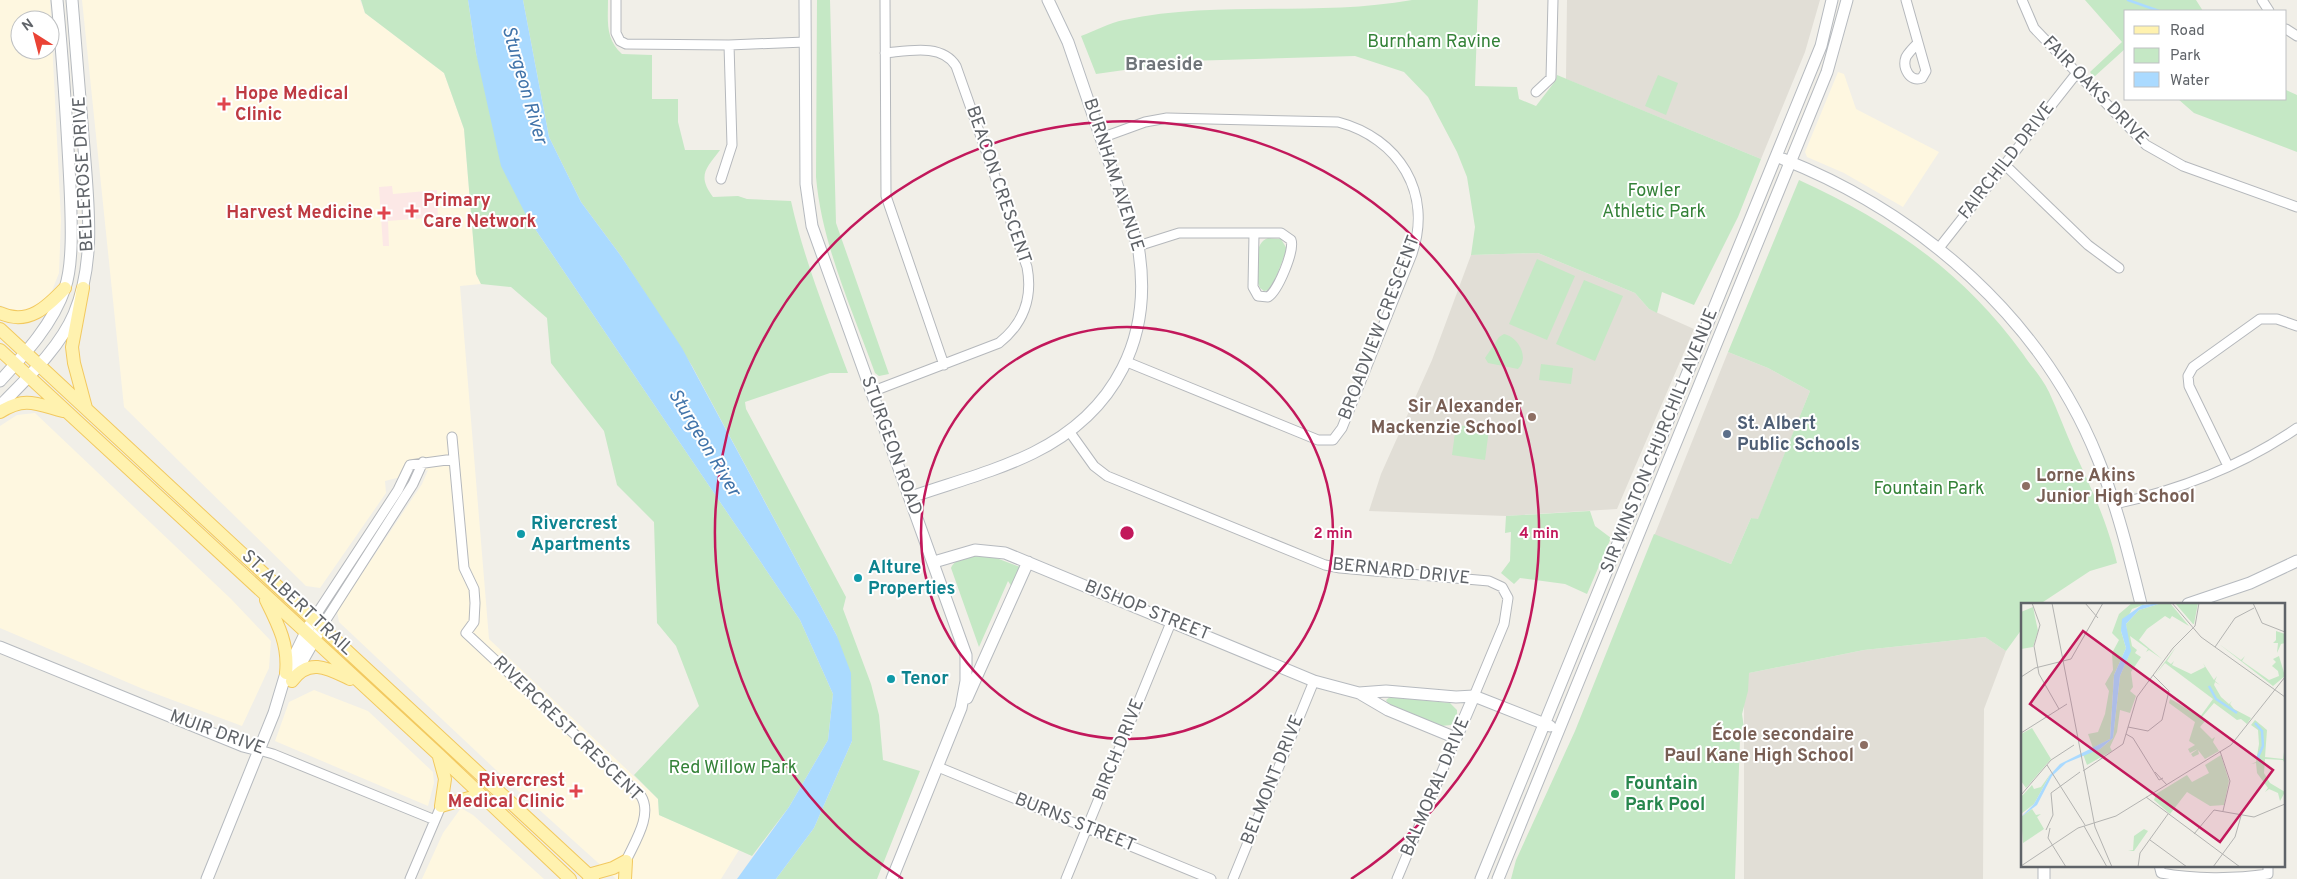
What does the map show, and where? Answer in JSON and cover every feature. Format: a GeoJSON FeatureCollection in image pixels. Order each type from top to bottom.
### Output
{"type":"FeatureCollection","features":[{"type":"Feature","properties":{"kind":"main road","name":"BELLEROSE DRIVE"},"geometry":{"type":"LineString","coordinates":[[0,381],[16,364],[52,316],[65,288],[71,228],[65,81],[57,0]]}},
{"type":"Feature","properties":{"kind":"main road","name":"BELLEROSE DRIVE"},"geometry":{"type":"LineString","coordinates":[[0,406],[56,344],[73,316],[83,288],[87,265],[89,225],[72,0]]}},
{"type":"Feature","properties":{"kind":"main road","name":"STURGEON ROAD"},"geometry":{"type":"LineString","coordinates":[[805,0],[806,184],[809,209],[827,271],[911,497],[966,655],[966,681],[961,708],[892,879]]}},
{"type":"Feature","properties":{"kind":"main road","name":"BURNHAM AVENUE"},"geometry":{"type":"LineString","coordinates":[[911,497],[1016,460],[1069,431],[1102,399],[1128,362],[1139,320],[1142,293],[1142,269],[1138,246],[1068,42],[1048,0]]}},
{"type":"Feature","properties":{"kind":"main road","name":"SIR WINSTON CHURCHILL AVENUE"},"geometry":{"type":"LineString","coordinates":[[1481,879],[1820,46],[1832,0]]}},
{"type":"Feature","properties":{"kind":"main road","name":"SIR WINSTON CHURCHILL AVENUE"},"geometry":{"type":"LineString","coordinates":[[1500,877],[1827,72],[1847,0]]}},
{"type":"Feature","properties":{"kind":"main road"},"geometry":{"type":"LineString","coordinates":[[1776,156],[1875,204],[1939,248],[1993,298],[2044,361],[2083,427],[2115,504],[2141,603]]}},
{"type":"Feature","properties":{"kind":"main road"},"geometry":{"type":"LineString","coordinates":[[0,313],[17,318],[38,313],[65,288]]}},
{"type":"Feature","properties":{"kind":"main road"},"geometry":{"type":"LineString","coordinates":[[83,288],[72,347],[74,363],[86,408]]}},
{"type":"Feature","properties":{"kind":"main road","name":"ST. ALBERT TRAIL"},"geometry":{"type":"LineString","coordinates":[[0,329],[318,622],[590,877]]}},
{"type":"Feature","properties":{"kind":"main road","name":"ST. ALBERT TRAIL"},"geometry":{"type":"LineString","coordinates":[[0,350],[439,755],[570,879]]}},
{"type":"Feature","properties":{"kind":"main road"},"geometry":{"type":"LineString","coordinates":[[0,412],[12,405],[28,402],[68,413]]}},
{"type":"Feature","properties":{"kind":"main road","name":"BISHOP STREET"},"geometry":{"type":"LineString","coordinates":[[934,562],[966,551],[983,550],[1005,553],[1172,620],[1314,681],[1359,693],[1388,710],[1456,738]]}},
{"type":"Feature","properties":{"kind":"main road"},"geometry":{"type":"LineString","coordinates":[[2191,603],[2250,583],[2297,561]]}},
{"type":"Feature","properties":{"kind":"main road"},"geometry":{"type":"LineString","coordinates":[[961,708],[983,666],[1028,562]]}},
{"type":"Feature","properties":{"kind":"main road"},"geometry":{"type":"LineString","coordinates":[[260,590],[284,638],[289,677]]}},
{"type":"Feature","properties":{"kind":"main road"},"geometry":{"type":"LineString","coordinates":[[207,879],[278,702],[309,636],[318,622]]}},
{"type":"Feature","properties":{"kind":"main road","name":"MUIR DRIVE"},"geometry":{"type":"LineString","coordinates":[[0,646],[243,746],[259,750]]}},
{"type":"Feature","properties":{"kind":"main road"},"geometry":{"type":"LineString","coordinates":[[289,677],[304,669],[319,666],[362,684]]}},
{"type":"Feature","properties":{"kind":"main road","name":"BISHOP STREET"},"geometry":{"type":"LineString","coordinates":[[1359,693],[1386,691],[1456,697],[1474,696],[1559,730]]}},
{"type":"Feature","properties":{"kind":"main road","name":"BALMORAL DRIVE"},"geometry":{"type":"LineString","coordinates":[[1456,738],[1474,696]]}},
{"type":"Feature","properties":{"kind":"main road"},"geometry":{"type":"LineString","coordinates":[[439,755],[445,779],[441,806],[469,798],[489,802]]}},
{"type":"Feature","properties":{"kind":"main road"},"geometry":{"type":"LineString","coordinates":[[590,877],[626,861]]}},
{"type":"Feature","properties":{"kind":"main road"},"geometry":{"type":"LineString","coordinates":[[625,879],[626,861]]}},
{"type":"Feature","properties":{"kind":"main road"},"geometry":{"type":"LineString","coordinates":[[2044,866],[2044,879]]}},
{"type":"Feature","properties":{"kind":"street"},"geometry":{"type":"LineString","coordinates":[[616,0],[616,33],[620,41],[626,44],[729,45],[805,42]]}},
{"type":"Feature","properties":{"kind":"street"},"geometry":{"type":"LineString","coordinates":[[884,0],[886,196],[944,365]]}},
{"type":"Feature","properties":{"kind":"street"},"geometry":{"type":"LineString","coordinates":[[1536,92],[1551,78],[1553,0]]}},
{"type":"Feature","properties":{"kind":"street"},"geometry":{"type":"LineString","coordinates":[[1906,0],[1917,44]]}},
{"type":"Feature","properties":{"kind":"street","name":"FAIR OAKS DRIVE"},"geometry":{"type":"LineString","coordinates":[[2022,0],[2034,28],[2146,145],[2183,166],[2297,207]]}},
{"type":"Feature","properties":{"kind":"street"},"geometry":{"type":"LineString","coordinates":[[721,179],[732,145],[729,45]]}},
{"type":"Feature","properties":{"kind":"street","name":"BEACON CRESCENT"},"geometry":{"type":"LineString","coordinates":[[871,392],[992,348],[1012,331],[1022,317],[1028,300],[1030,284],[1027,267],[953,61],[944,54],[933,51],[885,53]]}},
{"type":"Feature","properties":{"kind":"street","name":"FAIRCHILD DRIVE"},"geometry":{"type":"LineString","coordinates":[[1939,248],[2076,74]]}},
{"type":"Feature","properties":{"kind":"street","name":"BROADVIEW CRESCENT"},"geometry":{"type":"LineString","coordinates":[[1101,138],[1145,122],[1167,118],[1338,122],[1365,132],[1389,149],[1409,176],[1418,206],[1418,236],[1412,254],[1342,428],[1333,440],[1318,440],[1128,362]]}},
{"type":"Feature","properties":{"kind":"street"},"geometry":{"type":"LineString","coordinates":[[2004,164],[2088,244],[2119,268]]}},
{"type":"Feature","properties":{"kind":"street"},"geometry":{"type":"LineString","coordinates":[[1138,246],[1179,233],[1281,233],[1288,236],[1292,243],[1292,251],[1276,290],[1268,297],[1258,296],[1253,287],[1254,234]]}},
{"type":"Feature","properties":{"kind":"street"},"geometry":{"type":"LineString","coordinates":[[2228,466],[2189,386],[2189,373],[2193,367],[2260,319],[2277,319],[2297,326]]}},
{"type":"Feature","properties":{"kind":"street"},"geometry":{"type":"LineString","coordinates":[[2115,504],[2209,475],[2260,451],[2297,428]]}},
{"type":"Feature","properties":{"kind":"street","name":"BERNARD DRIVE"},"geometry":{"type":"LineString","coordinates":[[1069,431],[1094,466],[1108,476],[1325,565],[1340,568],[1489,581],[1499,584],[1508,598],[1504,624],[1474,696]]}},
{"type":"Feature","properties":{"kind":"street"},"geometry":{"type":"LineString","coordinates":[[318,622],[364,540],[398,490],[410,465],[454,458],[452,437]]}},
{"type":"Feature","properties":{"kind":"street","name":"RIVERCREST CRESCENT"},"geometry":{"type":"LineString","coordinates":[[454,458],[464,568],[474,589],[475,603],[474,622],[466,633],[641,796],[645,803],[645,813],[626,861]]}},
{"type":"Feature","properties":{"kind":"street"},"geometry":{"type":"LineString","coordinates":[[318,622],[375,543],[413,484],[423,462]]}},
{"type":"Feature","properties":{"kind":"street"},"geometry":{"type":"LineString","coordinates":[[364,540],[375,543]]}},
{"type":"Feature","properties":{"kind":"street","name":"BIRCH DRIVE"},"geometry":{"type":"LineString","coordinates":[[1066,879],[1172,620]]}},
{"type":"Feature","properties":{"kind":"street","name":"BELMONT DRIVE"},"geometry":{"type":"LineString","coordinates":[[1233,879],[1314,681]]}},
{"type":"Feature","properties":{"kind":"street","name":"BALMORAL DRIVE"},"geometry":{"type":"LineString","coordinates":[[1397,879],[1456,738]]}},
{"type":"Feature","properties":{"kind":"street","name":"MUIR DRIVE"},"geometry":{"type":"LineString","coordinates":[[259,750],[435,820]]}},
{"type":"Feature","properties":{"kind":"street","name":"BURNS STREET"},"geometry":{"type":"LineString","coordinates":[[938,767],[1211,879]]}},
{"type":"Feature","properties":{"kind":"street"},"geometry":{"type":"LineString","coordinates":[[410,879],[441,806]]}},
{"type":"Feature","properties":{"kind":"street"},"geometry":{"type":"LineString","coordinates":[[2159,866],[2161,873],[2176,878],[2248,878],[2268,874],[2268,866]]}},
{"type":"Feature","properties":{"kind":"shaded area"},"geometry":{"type":"Polygon","coordinates":[[[0,0],[50,0],[50,10],[10,10],[10,60],[53,60],[61,220],[59,273],[48,301],[20,313],[0,305],[0,0]]]}},
{"type":"Feature","properties":{"kind":"shaded area"},"geometry":{"type":"Polygon","coordinates":[[[82,0],[360,0],[365,13],[444,73],[464,129],[476,274],[481,284],[460,286],[489,639],[658,799],[659,815],[739,850],[721,879],[616,879],[514,787],[339,622],[337,611],[422,484],[428,470],[385,481],[386,493],[320,588],[306,586],[124,407],[82,0]]]}},
{"type":"Feature","properties":{"kind":"shaded area"},"geometry":{"type":"Polygon","coordinates":[[[1567,0],[1820,0],[1805,52],[1761,159],[1566,79],[1567,0]]]}},
{"type":"Feature","properties":{"kind":"shaded area"},"geometry":{"type":"Polygon","coordinates":[[[1838,72],[1844,74],[1856,109],[1939,152],[1903,207],[1844,173],[1807,157],[1805,152],[1838,72]]]}},
{"type":"Feature","properties":{"kind":"shaded area","name":"Primary Care Network"},"geometry":{"type":"Polygon","coordinates":[[[392,186],[393,194],[437,190],[438,217],[388,221],[389,246],[383,246],[379,187],[392,186]]]}},
{"type":"Feature","properties":{"kind":"shaded area","name":"Sir Alexander Mackenzie School"},"geometry":{"type":"Polygon","coordinates":[[[1538,253],[1635,293],[1649,309],[1694,329],[1617,509],[1506,516],[1369,511],[1381,474],[1432,360],[1471,255],[1538,253]]]}},
{"type":"Feature","properties":{"kind":"shaded area"},"geometry":{"type":"Polygon","coordinates":[[[1728,352],[1768,368],[1810,391],[1758,520],[1751,518],[1731,564],[1718,559],[1616,631],[1728,352]]]}},
{"type":"Feature","properties":{"kind":"shaded area"},"geometry":{"type":"Polygon","coordinates":[[[35,413],[231,599],[271,641],[269,668],[242,726],[143,689],[0,628],[0,426],[17,415],[35,413]]]}},
{"type":"Feature","properties":{"kind":"shaded area","name":"École secondaire Paul Kane High School"},"geometry":{"type":"Polygon","coordinates":[[[1985,637],[2006,651],[1984,709],[1983,879],[1744,879],[1744,674],[1864,650],[1985,637]]]}},
{"type":"Feature","properties":{"kind":"shaded area"},"geometry":{"type":"Polygon","coordinates":[[[314,690],[368,711],[433,772],[434,783],[428,806],[275,741],[289,702],[314,690]]]}},
{"type":"Feature","properties":{"kind":"shaded area"},"geometry":{"type":"Polygon","coordinates":[[[461,808],[473,815],[544,879],[422,879],[443,833],[461,808]]]}},
{"type":"Feature","properties":{"kind":"green space","name":"Red Willow Park"},"geometry":{"type":"Polygon","coordinates":[[[361,0],[468,0],[476,53],[527,217],[800,620],[833,694],[828,740],[789,807],[752,856],[659,815],[658,799],[634,775],[699,706],[676,646],[657,623],[654,522],[617,485],[604,431],[551,363],[547,318],[511,287],[481,284],[476,274],[464,129],[444,73],[365,13],[361,0]]]}},
{"type":"Feature","properties":{"kind":"green space"},"geometry":{"type":"Polygon","coordinates":[[[523,0],[608,0],[610,36],[617,48],[622,54],[652,55],[652,99],[678,99],[678,122],[685,150],[720,150],[707,167],[704,177],[705,183],[713,197],[738,196],[747,199],[791,201],[809,266],[848,373],[830,373],[745,402],[746,409],[846,597],[843,609],[871,684],[879,715],[883,760],[920,771],[877,879],[776,879],[814,828],[852,741],[837,636],[692,366],[621,256],[581,202],[549,137],[523,0]]]}},
{"type":"Feature","properties":{"kind":"green space"},"geometry":{"type":"Polygon","coordinates":[[[817,0],[830,0],[836,223],[889,374],[879,376],[875,373],[839,276],[819,202],[816,177],[817,0]]]}},
{"type":"Feature","properties":{"kind":"green space"},"geometry":{"type":"Polygon","coordinates":[[[1412,0],[1478,0],[1475,86],[1517,87],[1519,99],[1536,106],[1556,80],[1557,75],[1761,159],[1738,217],[1694,305],[1662,292],[1657,313],[1649,309],[1635,293],[1538,253],[1471,255],[1475,227],[1467,177],[1457,152],[1428,97],[1404,72],[1355,56],[1188,61],[1096,74],[1081,36],[1118,21],[1159,14],[1231,9],[1304,9],[1376,5],[1412,0]]]}},
{"type":"Feature","properties":{"kind":"green space"},"geometry":{"type":"Polygon","coordinates":[[[2085,0],[2196,0],[2202,10],[2124,10],[2124,50],[2094,77],[2090,72],[2122,42],[2085,0]]]}},
{"type":"Feature","properties":{"kind":"green space"},"geometry":{"type":"Polygon","coordinates":[[[1658,75],[1678,83],[1666,115],[1645,106],[1658,75]]]}},
{"type":"Feature","properties":{"kind":"green space"},"geometry":{"type":"Polygon","coordinates":[[[2287,90],[2297,95],[2297,152],[2194,113],[2179,100],[2287,100],[2287,90]]]}},
{"type":"Feature","properties":{"kind":"green space","name":"Fountain Park"},"geometry":{"type":"Polygon","coordinates":[[[1799,180],[1864,213],[1894,231],[1923,252],[1976,298],[2000,325],[2040,377],[2049,392],[2098,506],[2109,533],[2117,563],[2090,571],[2042,603],[2021,603],[2021,630],[2006,651],[1985,637],[1864,650],[1749,673],[1748,691],[1742,714],[1745,735],[1740,739],[1735,879],[1511,879],[1516,860],[1575,731],[1654,534],[1731,564],[1751,518],[1758,519],[1810,391],[1768,368],[1728,352],[1799,180]]]}},
{"type":"Feature","properties":{"kind":"green space"},"geometry":{"type":"Polygon","coordinates":[[[1268,238],[1281,239],[1287,249],[1273,285],[1270,290],[1264,291],[1258,283],[1257,258],[1260,246],[1268,238]]]}},
{"type":"Feature","properties":{"kind":"green space"},"geometry":{"type":"Polygon","coordinates":[[[1537,259],[1575,276],[1547,340],[1509,324],[1537,259]]]}},
{"type":"Feature","properties":{"kind":"green space"},"geometry":{"type":"Polygon","coordinates":[[[1584,280],[1623,296],[1595,361],[1556,344],[1584,280]]]}},
{"type":"Feature","properties":{"kind":"green space"},"geometry":{"type":"Polygon","coordinates":[[[1504,334],[1518,343],[1523,353],[1523,359],[1518,369],[1488,363],[1485,358],[1499,337],[1504,334]]]}},
{"type":"Feature","properties":{"kind":"green space"},"geometry":{"type":"Polygon","coordinates":[[[1541,364],[1573,368],[1571,384],[1539,380],[1541,364]]]}},
{"type":"Feature","properties":{"kind":"green space"},"geometry":{"type":"Polygon","coordinates":[[[1456,425],[1489,429],[1485,460],[1452,455],[1456,425]]]}},
{"type":"Feature","properties":{"kind":"green space"},"geometry":{"type":"Polygon","coordinates":[[[1590,511],[1595,526],[1611,538],[1587,594],[1565,584],[1520,578],[1514,584],[1501,573],[1510,561],[1511,532],[1505,533],[1506,516],[1590,511]]]}},
{"type":"Feature","properties":{"kind":"green space"},"geometry":{"type":"Polygon","coordinates":[[[979,555],[991,556],[1020,567],[1012,587],[1008,581],[979,647],[951,568],[959,560],[979,555]]]}},
{"type":"Feature","properties":{"kind":"green space"},"geometry":{"type":"Polygon","coordinates":[[[1390,697],[1450,703],[1457,710],[1457,717],[1451,725],[1441,726],[1388,704],[1386,700],[1390,697]]]}},
{"type":"Feature","properties":{"kind":"water","name":"Sturgeon River"},"geometry":{"type":"Polygon","coordinates":[[[468,0],[523,0],[549,137],[581,202],[621,256],[682,348],[837,636],[851,673],[852,741],[814,828],[776,879],[737,879],[789,807],[828,740],[833,694],[800,620],[527,217],[501,166],[476,53],[468,0]]]}},
{"type":"Feature","properties":{"kind":"waterway"},"geometry":{"type":"LineString","coordinates":[[2128,0],[2156,10]]}},
{"type":"Feature","properties":{"kind":"place","name":"Hope Medical Clinic"},"geometry":{"type":"Point","coordinates":[224,104]}},
{"type":"Feature","properties":{"kind":"place","name":"Primary Care Network"},"geometry":{"type":"Point","coordinates":[412,211]}},
{"type":"Feature","properties":{"kind":"place","name":"Harvest Medicine"},"geometry":{"type":"Point","coordinates":[384,213]}},
{"type":"Feature","properties":{"kind":"place","name":"Sir Alexander Mackenzie School"},"geometry":{"type":"Point","coordinates":[1532,417]}},
{"type":"Feature","properties":{"kind":"place","name":"St. Albert Public Schools"},"geometry":{"type":"Point","coordinates":[1727,434]}},
{"type":"Feature","properties":{"kind":"place","name":"Lorne Akins Junior High School"},"geometry":{"type":"Point","coordinates":[2026,486]}},
{"type":"Feature","properties":{"kind":"place","name":"Rivercrest Apartments"},"geometry":{"type":"Point","coordinates":[521,534]}},
{"type":"Feature","properties":{"kind":"place","name":"Alture Properties"},"geometry":{"type":"Point","coordinates":[858,578]}},
{"type":"Feature","properties":{"kind":"place","name":"Tenor"},"geometry":{"type":"Point","coordinates":[891,679]}},
{"type":"Feature","properties":{"kind":"place","name":"École secondaire Paul Kane High School"},"geometry":{"type":"Point","coordinates":[1864,745]}},
{"type":"Feature","properties":{"kind":"place","name":"Rivercrest Medical Clinic"},"geometry":{"type":"Point","coordinates":[576,791]}},
{"type":"Feature","properties":{"kind":"place","name":"Fountain Park Pool"},"geometry":{"type":"Point","coordinates":[1615,794]}},
{"type":"Feature","properties":{"kind":"district","name":"Braeside"},"geometry":{"type":"Point","coordinates":[1164,65]}},
{"type":"Feature","properties":{"kind":"park label","name":"Burnham Ravine"},"geometry":{"type":"Point","coordinates":[1434,42]}},
{"type":"Feature","properties":{"kind":"park label","name":"Fowler Athletic Park"},"geometry":{"type":"Point","coordinates":[1654,201]}}]}
